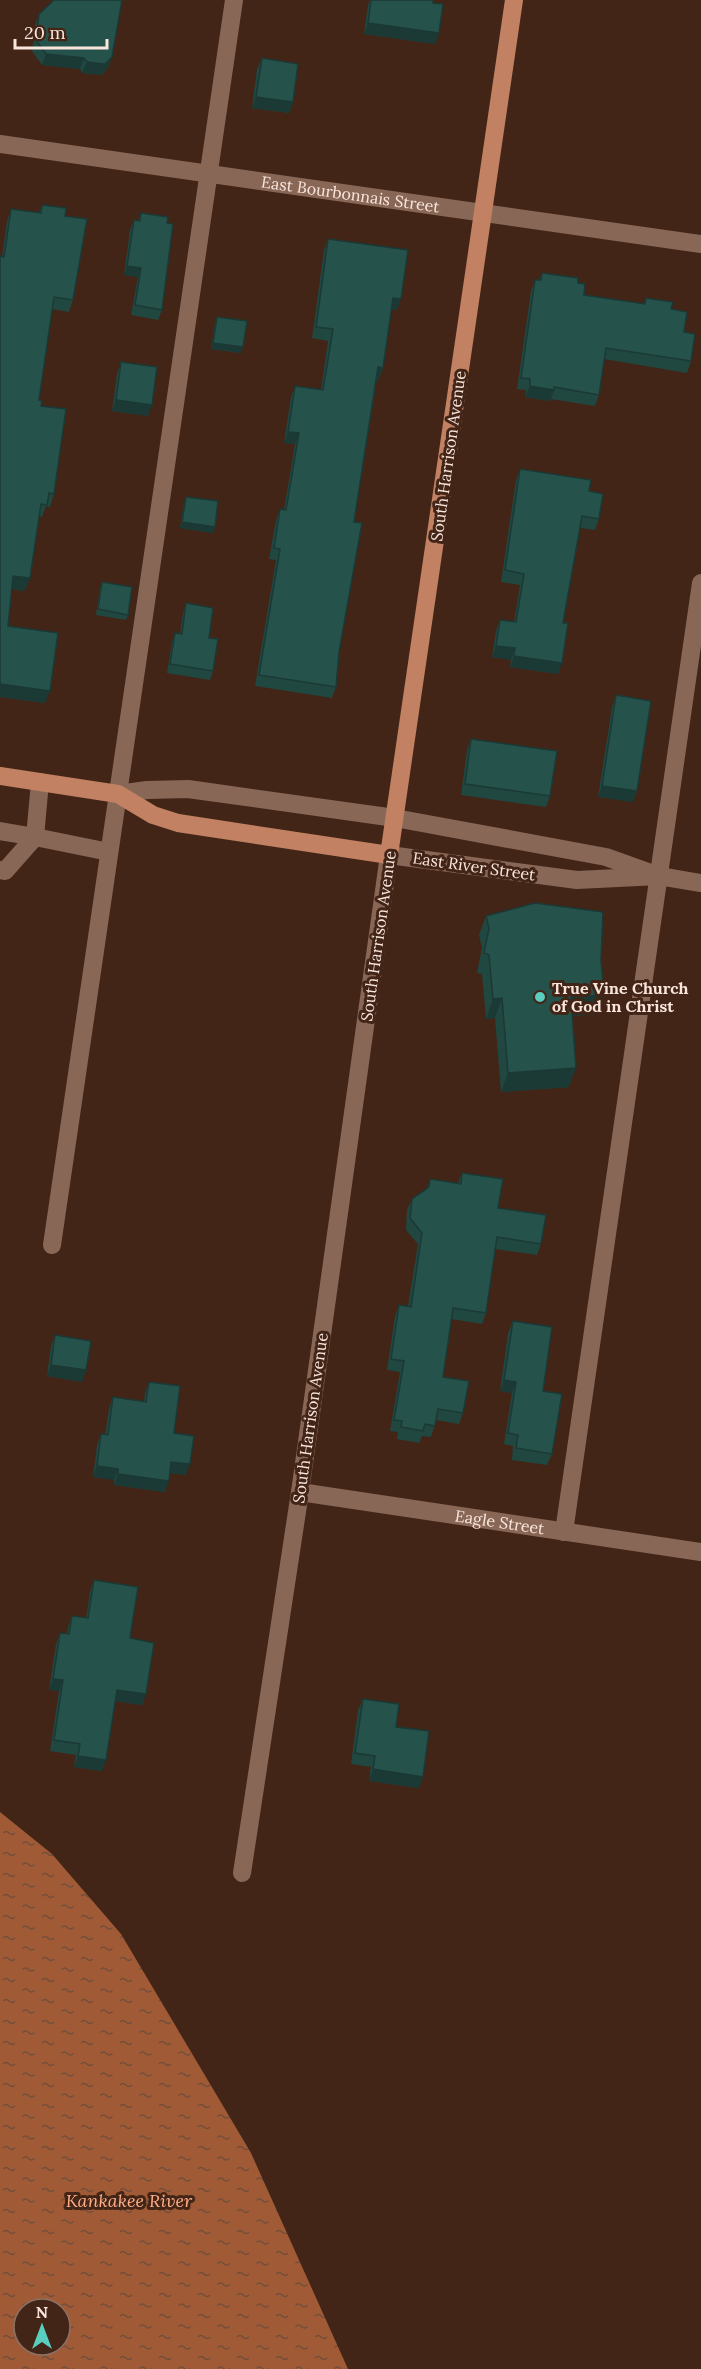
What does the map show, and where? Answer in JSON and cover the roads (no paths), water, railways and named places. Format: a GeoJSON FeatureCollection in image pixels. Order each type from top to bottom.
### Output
{"type":"FeatureCollection","features":[{"type":"Feature","properties":{"kind":"main road","name":"South Harrison Avenue"},"geometry":{"type":"LineString","coordinates":[[389,855],[514,0]]}},
{"type":"Feature","properties":{"kind":"main road","name":"East River Street"},"geometry":{"type":"LineString","coordinates":[[0,776],[118,794],[153,815],[178,823],[389,855]]}},
{"type":"Feature","properties":{"kind":"street"},"geometry":{"type":"LineString","coordinates":[[52,1245],[234,0]]}},
{"type":"Feature","properties":{"kind":"street","name":"East Bourbonnais Street"},"geometry":{"type":"LineString","coordinates":[[0,144],[701,244]]}},
{"type":"Feature","properties":{"kind":"street"},"geometry":{"type":"LineString","coordinates":[[564,1532],[701,583]]}},
{"type":"Feature","properties":{"kind":"street"},"geometry":{"type":"LineString","coordinates":[[0,870],[5,871],[35,837],[40,782]]}},
{"type":"Feature","properties":{"kind":"street","name":"East River Street"},"geometry":{"type":"LineString","coordinates":[[118,794],[147,790],[188,789],[395,818],[606,857],[659,876],[701,883]]}},
{"type":"Feature","properties":{"kind":"street"},"geometry":{"type":"LineString","coordinates":[[0,831],[110,852]]}},
{"type":"Feature","properties":{"kind":"street","name":"East River Street"},"geometry":{"type":"LineString","coordinates":[[389,855],[578,880],[659,876]]}},
{"type":"Feature","properties":{"kind":"street","name":"South Harrison Avenue"},"geometry":{"type":"LineString","coordinates":[[242,1873],[300,1492],[389,855]]}},
{"type":"Feature","properties":{"kind":"street","name":"Eagle Street"},"geometry":{"type":"LineString","coordinates":[[300,1492],[701,1552]]}},
{"type":"Feature","properties":{"kind":"water","name":"Kankakee River"},"geometry":{"type":"Polygon","coordinates":[[[0,1812],[52,1854],[121,1934],[251,2153],[348,2369],[0,2369],[0,1812]]]}},
{"type":"Feature","properties":{"kind":"place","name":"True Vine Church of God in Christ"},"geometry":{"type":"Point","coordinates":[540,997]}}]}
